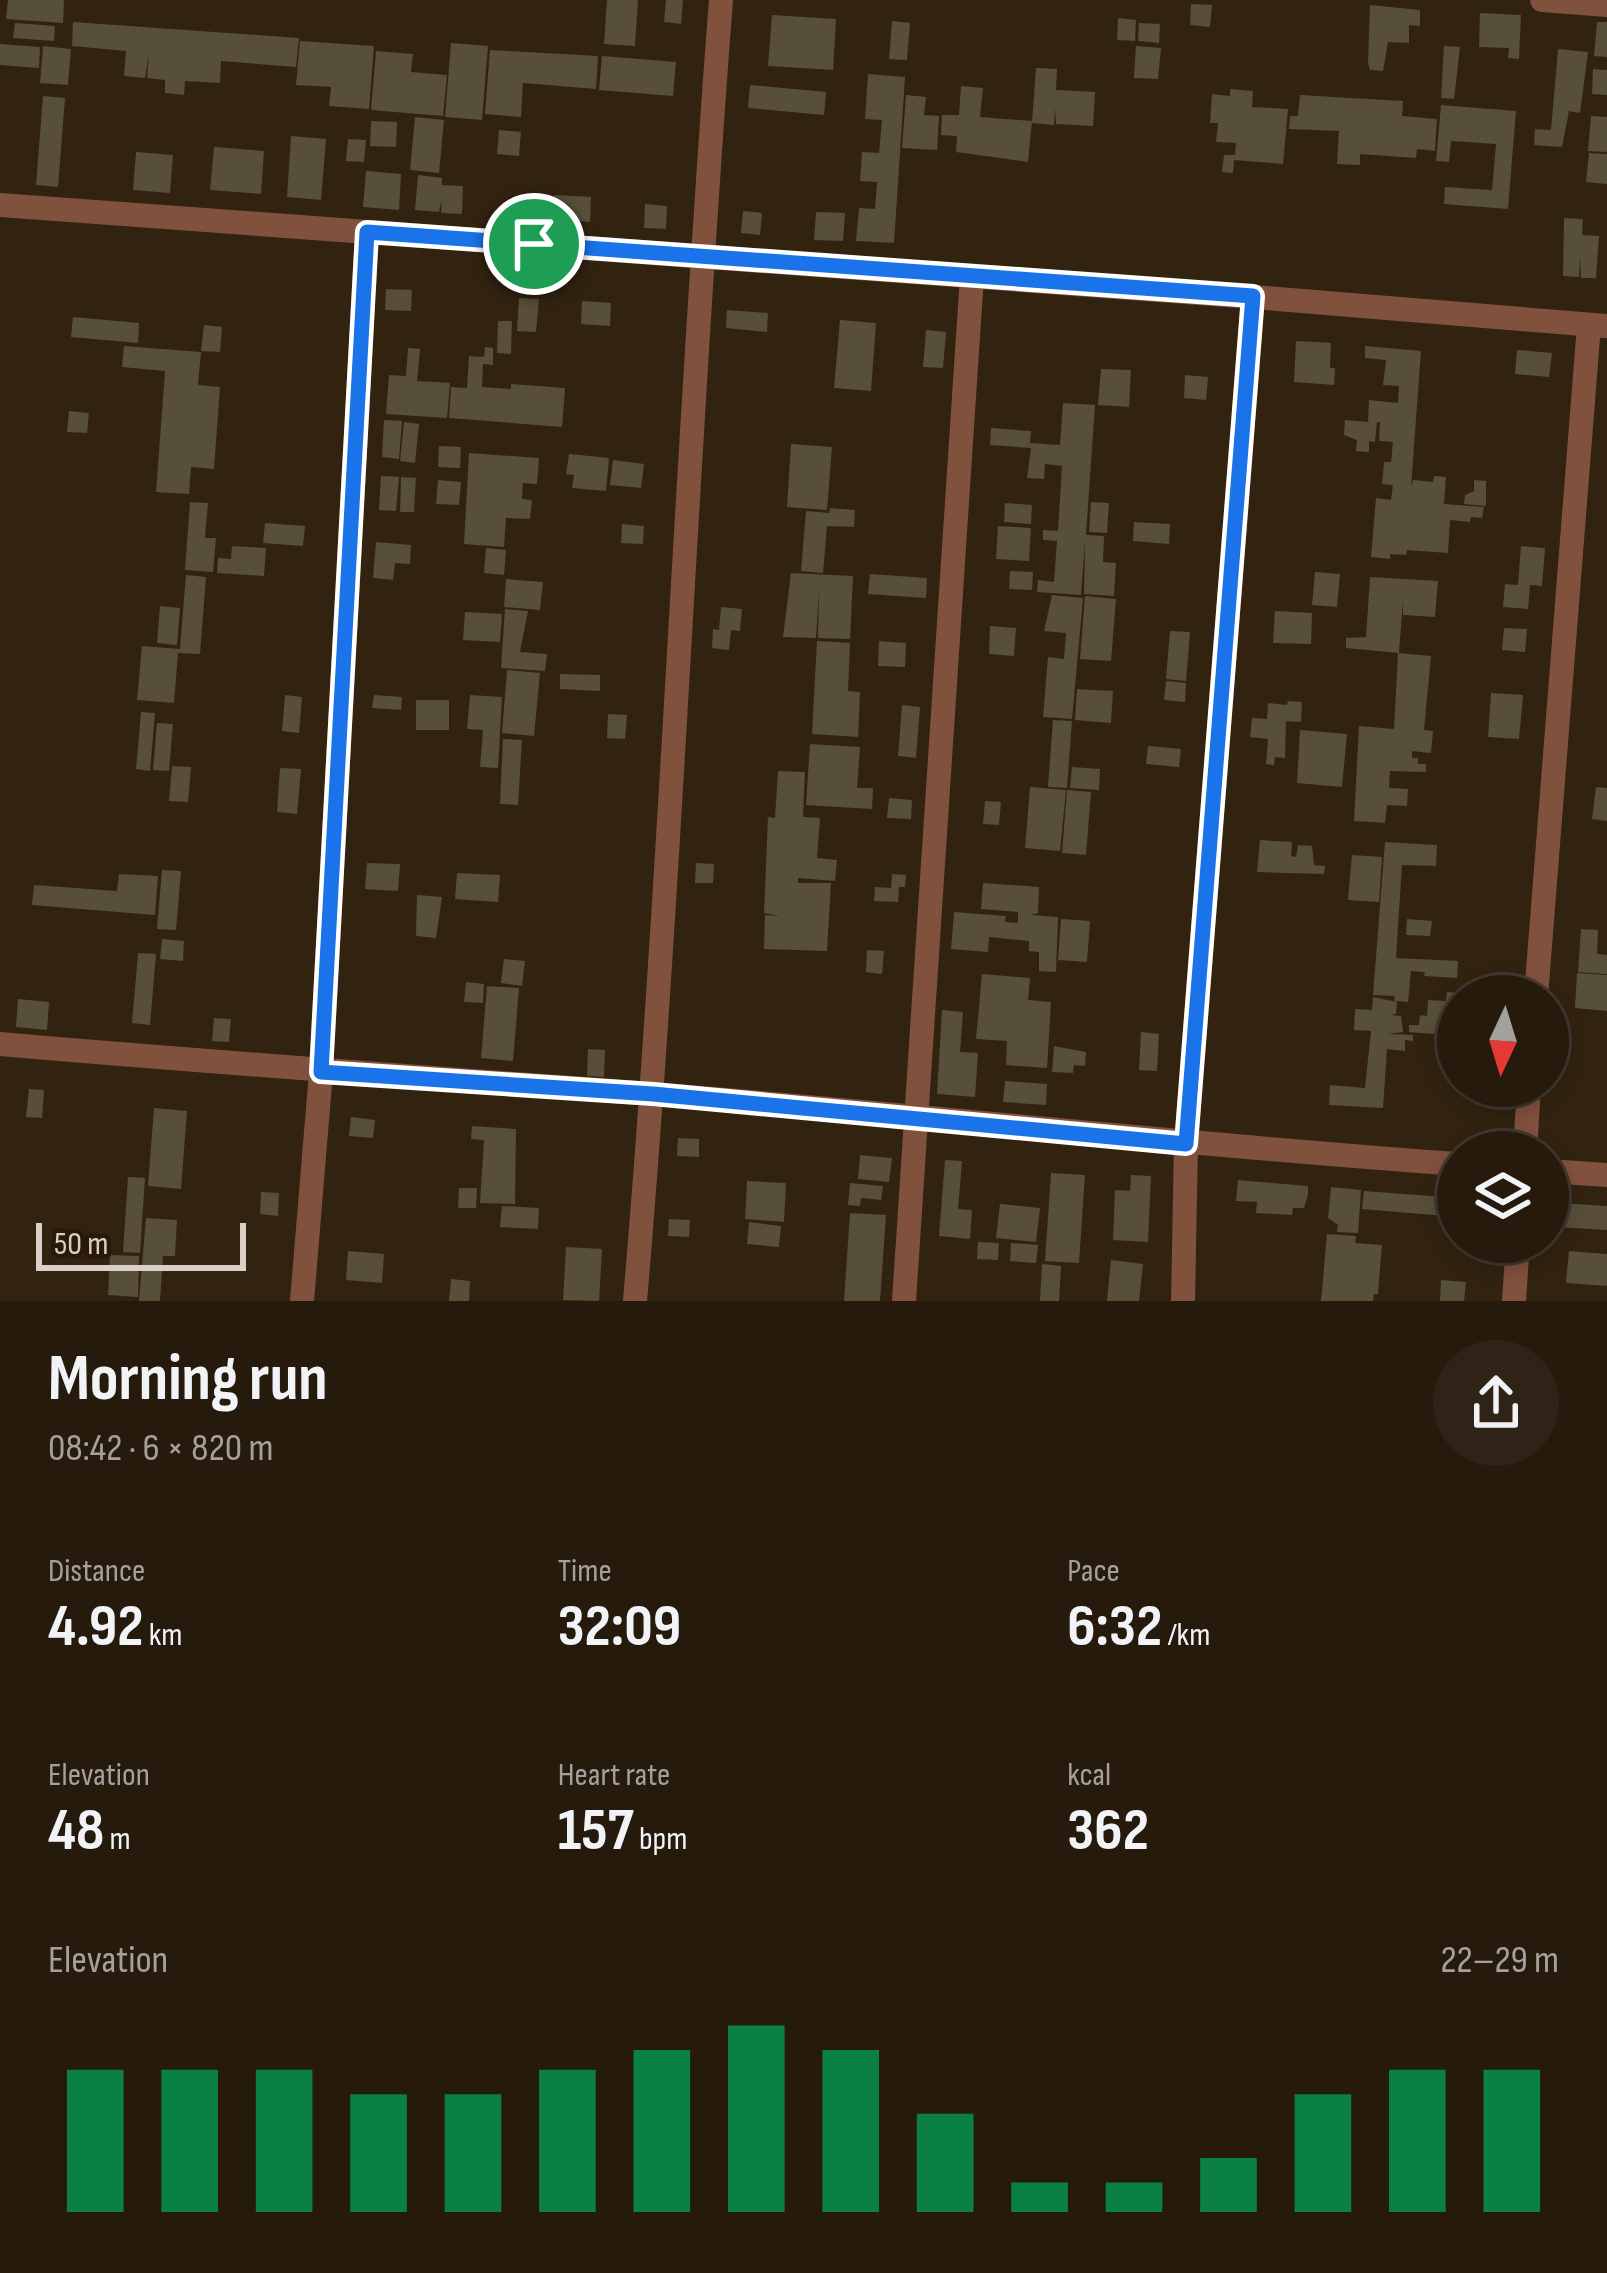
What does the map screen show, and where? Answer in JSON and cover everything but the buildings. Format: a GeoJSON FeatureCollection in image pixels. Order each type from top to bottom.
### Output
{"type":"FeatureCollection","features":[{"type":"Feature","properties":{"kind":"street"},"geometry":{"type":"LineString","coordinates":[[635,1301],[653,1094],[701,257],[721,0]]}},
{"type":"Feature","properties":{"kind":"street"},"geometry":{"type":"LineString","coordinates":[[1542,0],[1607,5]]}},
{"type":"Feature","properties":{"kind":"street"},"geometry":{"type":"LineString","coordinates":[[0,205],[1253,296],[1598,326],[1538,975]]}},
{"type":"Feature","properties":{"kind":"street"},"geometry":{"type":"LineString","coordinates":[[302,1301],[321,1072],[367,232]]}},
{"type":"Feature","properties":{"kind":"street"},"geometry":{"type":"LineString","coordinates":[[904,1301],[972,276]]}},
{"type":"Feature","properties":{"kind":"street"},"geometry":{"type":"LineString","coordinates":[[1184,1301],[1186,1144],[1253,296]]}},
{"type":"Feature","properties":{"kind":"street"},"geometry":{"type":"LineString","coordinates":[[0,1045],[653,1094],[1437,1162]]}},
{"type":"Feature","properties":{"kind":"street"},"geometry":{"type":"LineString","coordinates":[[1569,1172],[1607,1175]]}},
{"type":"Feature","properties":{"kind":"street"},"geometry":{"type":"LineString","coordinates":[[1514,1301],[1517,1263]]}},
{"type":"Feature","properties":{"kind":"route"},"geometry":{"type":"LineString","coordinates":[[367,232],[534,244],[1253,296],[1186,1144],[653,1094],[321,1072],[367,232]]}}]}
